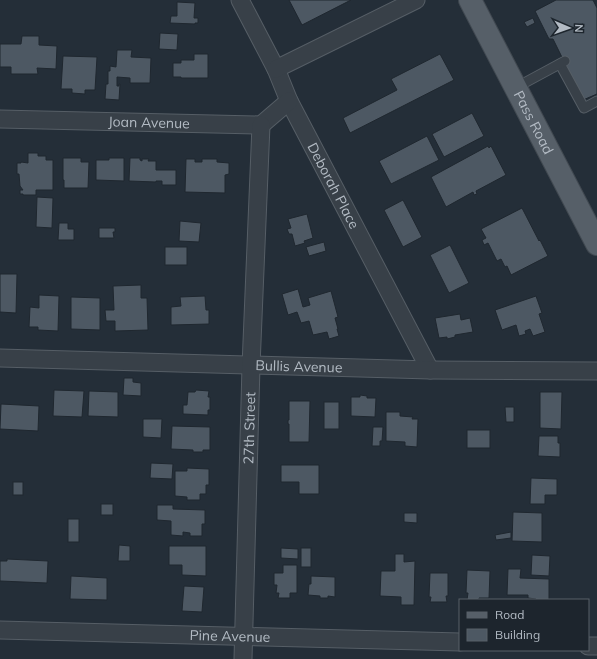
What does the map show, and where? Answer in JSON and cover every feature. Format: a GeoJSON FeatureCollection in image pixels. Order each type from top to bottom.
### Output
{"type":"FeatureCollection","features":[{"type":"Feature","properties":{"kind":"main road","name":"Pass Road"},"geometry":{"type":"LineString","coordinates":[[470,0],[597,244]]}},
{"type":"Feature","properties":{"kind":"street","name":"Deborah Place"},"geometry":{"type":"LineString","coordinates":[[240,0],[276,69],[289,101],[430,370]]}},
{"type":"Feature","properties":{"kind":"street"},"geometry":{"type":"LineString","coordinates":[[276,69],[416,0]]}},
{"type":"Feature","properties":{"kind":"street"},"geometry":{"type":"LineString","coordinates":[[261,125],[289,101]]}},
{"type":"Feature","properties":{"kind":"street","name":"Joan Avenue"},"geometry":{"type":"LineString","coordinates":[[0,119],[261,125]]}},
{"type":"Feature","properties":{"kind":"street","name":"27th Street"},"geometry":{"type":"LineString","coordinates":[[243,659],[251,366],[261,125]]}},
{"type":"Feature","properties":{"kind":"street","name":"Bullis Avenue"},"geometry":{"type":"LineString","coordinates":[[0,358],[430,370],[597,371]]}},
{"type":"Feature","properties":{"kind":"street","name":"Pine Avenue"},"geometry":{"type":"LineString","coordinates":[[0,630],[459,642]]}},
{"type":"Feature","properties":{"kind":"lane"},"geometry":{"type":"LineString","coordinates":[[515,88],[562,63],[584,108],[597,101]]}},
{"type":"Feature","properties":{"kind":"building"},"geometry":{"type":"Polygon","coordinates":[[[289,0],[351,0],[302,25],[289,0]]]}},
{"type":"Feature","properties":{"kind":"building"},"geometry":{"type":"Polygon","coordinates":[[[556,0],[593,0],[597,8],[597,94],[583,100],[553,39],[549,39],[535,11],[556,0]]]}},
{"type":"Feature","properties":{"kind":"building"},"geometry":{"type":"Polygon","coordinates":[[[177,2],[195,3],[194,18],[198,18],[198,23],[170,23],[171,16],[177,16],[177,2]]]}},
{"type":"Feature","properties":{"kind":"building"},"geometry":{"type":"Polygon","coordinates":[[[533,18],[535,23],[527,27],[524,22],[533,18]]]}},
{"type":"Feature","properties":{"kind":"building"},"geometry":{"type":"Polygon","coordinates":[[[160,33],[178,34],[177,50],[159,49],[160,33]]]}},
{"type":"Feature","properties":{"kind":"building"},"geometry":{"type":"Polygon","coordinates":[[[22,36],[39,36],[39,45],[57,46],[56,69],[37,68],[38,74],[11,74],[11,67],[0,67],[0,44],[21,44],[22,36]]]}},
{"type":"Feature","properties":{"kind":"building"},"geometry":{"type":"Polygon","coordinates":[[[117,50],[132,50],[131,57],[151,58],[150,83],[130,83],[130,78],[117,77],[117,86],[120,84],[119,100],[105,99],[106,84],[108,84],[108,71],[110,71],[110,66],[116,67],[117,50]]]}},
{"type":"Feature","properties":{"kind":"building"},"geometry":{"type":"Polygon","coordinates":[[[194,54],[208,54],[208,78],[173,77],[173,63],[181,63],[181,60],[194,60],[194,54]]]}},
{"type":"Feature","properties":{"kind":"building"},"geometry":{"type":"Polygon","coordinates":[[[440,54],[454,80],[350,133],[343,118],[397,90],[391,79],[440,54]]]}},
{"type":"Feature","properties":{"kind":"building"},"geometry":{"type":"Polygon","coordinates":[[[63,56],[97,57],[95,90],[85,90],[85,94],[72,93],[72,89],[61,89],[63,56]]]}},
{"type":"Feature","properties":{"kind":"building"},"geometry":{"type":"Polygon","coordinates":[[[472,113],[484,136],[444,157],[432,134],[472,113]]]}},
{"type":"Feature","properties":{"kind":"building"},"geometry":{"type":"Polygon","coordinates":[[[427,136],[439,160],[391,184],[379,161],[427,136]]]}},
{"type":"Feature","properties":{"kind":"building"},"geometry":{"type":"Polygon","coordinates":[[[488,146],[489,148],[491,146],[506,175],[476,191],[477,194],[474,195],[473,192],[446,207],[431,177],[488,146]]]}},
{"type":"Feature","properties":{"kind":"building"},"geometry":{"type":"Polygon","coordinates":[[[28,153],[38,153],[38,156],[46,156],[46,160],[53,160],[53,190],[36,190],[36,195],[20,194],[20,190],[23,190],[20,186],[19,174],[17,174],[17,163],[28,163],[28,153]]]}},
{"type":"Feature","properties":{"kind":"building"},"geometry":{"type":"Polygon","coordinates":[[[63,158],[81,158],[81,162],[89,162],[88,188],[64,188],[63,158]]]}},
{"type":"Feature","properties":{"kind":"building"},"geometry":{"type":"Polygon","coordinates":[[[109,158],[124,158],[124,181],[96,180],[96,160],[109,160],[109,158]]]}},
{"type":"Feature","properties":{"kind":"building"},"geometry":{"type":"Polygon","coordinates":[[[130,158],[140,158],[142,161],[142,159],[149,159],[148,161],[156,161],[156,170],[176,170],[176,185],[162,185],[162,181],[129,181],[130,158]]]}},
{"type":"Feature","properties":{"kind":"building"},"geometry":{"type":"Polygon","coordinates":[[[186,159],[195,159],[195,162],[202,162],[202,159],[217,159],[217,162],[229,163],[229,174],[225,175],[225,193],[185,192],[186,159]]]}},
{"type":"Feature","properties":{"kind":"building"},"geometry":{"type":"Polygon","coordinates":[[[37,197],[53,198],[52,228],[36,227],[37,197]]]}},
{"type":"Feature","properties":{"kind":"building"},"geometry":{"type":"Polygon","coordinates":[[[403,200],[422,237],[403,247],[384,210],[403,200]]]}},
{"type":"Feature","properties":{"kind":"building"},"geometry":{"type":"Polygon","coordinates":[[[522,208],[548,256],[511,275],[507,266],[505,267],[501,259],[497,261],[488,243],[484,245],[482,240],[486,238],[481,229],[522,208]]]}},
{"type":"Feature","properties":{"kind":"building"},"geometry":{"type":"Polygon","coordinates":[[[307,214],[313,238],[304,241],[305,243],[295,246],[292,234],[289,234],[287,229],[291,228],[288,219],[307,214]]]}},
{"type":"Feature","properties":{"kind":"building"},"geometry":{"type":"Polygon","coordinates":[[[180,221],[201,223],[199,242],[179,241],[180,221]]]}},
{"type":"Feature","properties":{"kind":"building"},"geometry":{"type":"Polygon","coordinates":[[[59,223],[68,223],[68,229],[74,229],[74,240],[58,240],[59,223]]]}},
{"type":"Feature","properties":{"kind":"building"},"geometry":{"type":"Polygon","coordinates":[[[99,228],[115,228],[115,232],[113,232],[114,238],[99,238],[99,228]]]}},
{"type":"Feature","properties":{"kind":"building"},"geometry":{"type":"Polygon","coordinates":[[[324,242],[326,251],[309,256],[306,247],[324,242]]]}},
{"type":"Feature","properties":{"kind":"building"},"geometry":{"type":"Polygon","coordinates":[[[450,245],[469,283],[449,293],[430,255],[450,245]]]}},
{"type":"Feature","properties":{"kind":"building"},"geometry":{"type":"Polygon","coordinates":[[[165,247],[187,247],[187,265],[165,265],[165,247]]]}},
{"type":"Feature","properties":{"kind":"building"},"geometry":{"type":"Polygon","coordinates":[[[0,274],[17,274],[16,313],[0,312],[0,274]]]}},
{"type":"Feature","properties":{"kind":"building"},"geometry":{"type":"Polygon","coordinates":[[[141,285],[141,298],[147,298],[148,330],[115,331],[115,321],[106,321],[105,310],[114,310],[113,286],[141,285]]]}},
{"type":"Feature","properties":{"kind":"building"},"geometry":{"type":"Polygon","coordinates":[[[298,289],[303,307],[310,305],[308,298],[331,291],[338,317],[335,318],[339,336],[329,339],[327,332],[313,335],[309,321],[301,323],[297,312],[288,315],[282,294],[298,289]]]}},
{"type":"Feature","properties":{"kind":"building"},"geometry":{"type":"Polygon","coordinates":[[[39,295],[59,296],[58,331],[38,330],[38,327],[29,327],[30,307],[39,308],[39,295]]]}},
{"type":"Feature","properties":{"kind":"building"},"geometry":{"type":"Polygon","coordinates":[[[205,296],[206,310],[209,310],[209,324],[171,325],[171,307],[181,306],[180,297],[205,296]]]}},
{"type":"Feature","properties":{"kind":"building"},"geometry":{"type":"Polygon","coordinates":[[[536,296],[542,313],[539,314],[545,332],[533,336],[530,329],[525,331],[526,334],[519,336],[516,325],[502,330],[495,310],[536,296]]]}},
{"type":"Feature","properties":{"kind":"building"},"geometry":{"type":"Polygon","coordinates":[[[71,297],[100,298],[100,330],[71,329],[71,297]]]}},
{"type":"Feature","properties":{"kind":"building"},"geometry":{"type":"Polygon","coordinates":[[[460,314],[461,320],[470,318],[473,332],[455,335],[455,337],[447,339],[447,337],[439,338],[435,318],[460,314]]]}},
{"type":"Feature","properties":{"kind":"building"},"geometry":{"type":"Polygon","coordinates":[[[124,378],[133,378],[133,382],[141,383],[141,396],[123,395],[124,378]]]}},
{"type":"Feature","properties":{"kind":"building"},"geometry":{"type":"Polygon","coordinates":[[[54,390],[84,391],[82,417],[53,416],[54,390]]]}},
{"type":"Feature","properties":{"kind":"building"},"geometry":{"type":"Polygon","coordinates":[[[196,390],[209,391],[208,397],[210,397],[210,410],[208,410],[208,415],[183,414],[183,405],[187,405],[188,392],[195,392],[196,390]]]}},
{"type":"Feature","properties":{"kind":"building"},"geometry":{"type":"Polygon","coordinates":[[[89,391],[118,392],[118,417],[88,416],[89,391]]]}},
{"type":"Feature","properties":{"kind":"building"},"geometry":{"type":"Polygon","coordinates":[[[540,392],[562,392],[561,429],[540,428],[540,392]]]}},
{"type":"Feature","properties":{"kind":"building"},"geometry":{"type":"Polygon","coordinates":[[[360,395],[367,396],[367,398],[376,398],[375,417],[351,416],[351,397],[360,397],[360,395]]]}},
{"type":"Feature","properties":{"kind":"building"},"geometry":{"type":"Polygon","coordinates":[[[289,401],[310,401],[309,442],[289,442],[289,401]]]}},
{"type":"Feature","properties":{"kind":"building"},"geometry":{"type":"Polygon","coordinates":[[[324,402],[339,402],[339,429],[324,429],[324,402]]]}},
{"type":"Feature","properties":{"kind":"building"},"geometry":{"type":"Polygon","coordinates":[[[1,404],[39,406],[38,431],[0,429],[1,404]]]}},
{"type":"Feature","properties":{"kind":"building"},"geometry":{"type":"Polygon","coordinates":[[[505,407],[514,407],[514,422],[506,422],[505,407]]]}},
{"type":"Feature","properties":{"kind":"building"},"geometry":{"type":"Polygon","coordinates":[[[386,412],[400,412],[400,416],[418,419],[417,447],[405,446],[405,442],[386,441],[386,412]]]}},
{"type":"Feature","properties":{"kind":"building"},"geometry":{"type":"Polygon","coordinates":[[[143,419],[162,419],[161,438],[143,437],[143,419]]]}},
{"type":"Feature","properties":{"kind":"building"},"geometry":{"type":"Polygon","coordinates":[[[172,426],[210,427],[210,450],[193,452],[193,450],[171,449],[172,426]]]}},
{"type":"Feature","properties":{"kind":"building"},"geometry":{"type":"Polygon","coordinates":[[[373,427],[383,427],[380,446],[372,446],[373,427]]]}},
{"type":"Feature","properties":{"kind":"building"},"geometry":{"type":"Polygon","coordinates":[[[467,430],[490,430],[490,448],[467,448],[467,430]]]}},
{"type":"Feature","properties":{"kind":"building"},"geometry":{"type":"Polygon","coordinates":[[[539,436],[558,436],[558,443],[560,443],[560,457],[538,456],[539,436]]]}},
{"type":"Feature","properties":{"kind":"building"},"geometry":{"type":"Polygon","coordinates":[[[151,463],[173,464],[172,479],[150,478],[151,463]]]}},
{"type":"Feature","properties":{"kind":"building"},"geometry":{"type":"Polygon","coordinates":[[[281,465],[319,465],[319,494],[299,494],[299,482],[281,482],[281,465]]]}},
{"type":"Feature","properties":{"kind":"building"},"geometry":{"type":"Polygon","coordinates":[[[187,468],[209,469],[209,485],[206,485],[206,494],[200,494],[200,500],[187,500],[187,497],[175,496],[175,471],[187,471],[187,468]]]}},
{"type":"Feature","properties":{"kind":"building"},"geometry":{"type":"Polygon","coordinates":[[[531,478],[557,479],[557,495],[545,495],[545,504],[530,504],[531,478]]]}},
{"type":"Feature","properties":{"kind":"building"},"geometry":{"type":"Polygon","coordinates":[[[13,482],[23,482],[23,495],[13,495],[13,482]]]}},
{"type":"Feature","properties":{"kind":"building"},"geometry":{"type":"Polygon","coordinates":[[[101,504],[113,504],[113,515],[101,515],[101,504]]]}},
{"type":"Feature","properties":{"kind":"building"},"geometry":{"type":"Polygon","coordinates":[[[157,505],[173,505],[173,509],[205,510],[205,524],[202,524],[202,536],[190,536],[190,533],[183,532],[183,536],[171,535],[171,521],[157,520],[157,505]]]}},
{"type":"Feature","properties":{"kind":"building"},"geometry":{"type":"Polygon","coordinates":[[[513,512],[542,513],[542,542],[512,541],[513,512]]]}},
{"type":"Feature","properties":{"kind":"building"},"geometry":{"type":"Polygon","coordinates":[[[404,513],[417,513],[417,523],[404,522],[404,513]]]}},
{"type":"Feature","properties":{"kind":"building"},"geometry":{"type":"Polygon","coordinates":[[[68,519],[79,519],[79,542],[68,542],[68,519]]]}},
{"type":"Feature","properties":{"kind":"building"},"geometry":{"type":"Polygon","coordinates":[[[511,532],[511,538],[496,540],[495,535],[511,532]]]}},
{"type":"Feature","properties":{"kind":"building"},"geometry":{"type":"Polygon","coordinates":[[[119,545],[130,546],[130,561],[118,561],[119,545]]]}},
{"type":"Feature","properties":{"kind":"building"},"geometry":{"type":"Polygon","coordinates":[[[169,546],[206,546],[206,576],[182,575],[182,565],[169,565],[169,546]]]}},
{"type":"Feature","properties":{"kind":"building"},"geometry":{"type":"Polygon","coordinates":[[[281,548],[298,549],[298,559],[281,558],[281,548]]]}},
{"type":"Feature","properties":{"kind":"building"},"geometry":{"type":"Polygon","coordinates":[[[301,548],[311,548],[311,567],[301,567],[301,548]]]}},
{"type":"Feature","properties":{"kind":"building"},"geometry":{"type":"Polygon","coordinates":[[[395,554],[404,554],[404,562],[415,561],[414,605],[401,605],[401,597],[380,596],[381,571],[395,571],[395,554]]]}},
{"type":"Feature","properties":{"kind":"building"},"geometry":{"type":"Polygon","coordinates":[[[532,555],[550,556],[549,576],[531,575],[532,555]]]}},
{"type":"Feature","properties":{"kind":"building"},"geometry":{"type":"Polygon","coordinates":[[[7,559],[48,561],[47,583],[0,581],[0,561],[7,561],[7,559]]]}},
{"type":"Feature","properties":{"kind":"building"},"geometry":{"type":"Polygon","coordinates":[[[283,565],[297,565],[297,593],[290,593],[290,598],[278,598],[279,593],[276,593],[277,585],[274,585],[274,573],[283,573],[283,565]]]}},
{"type":"Feature","properties":{"kind":"building"},"geometry":{"type":"Polygon","coordinates":[[[508,569],[521,569],[520,578],[549,579],[549,599],[528,598],[528,595],[507,595],[508,569]]]}},
{"type":"Feature","properties":{"kind":"building"},"geometry":{"type":"Polygon","coordinates":[[[467,570],[490,571],[489,598],[467,599],[468,593],[466,593],[467,570]]]}},
{"type":"Feature","properties":{"kind":"building"},"geometry":{"type":"Polygon","coordinates":[[[430,573],[448,573],[448,596],[446,596],[447,602],[430,602],[430,573]]]}},
{"type":"Feature","properties":{"kind":"building"},"geometry":{"type":"Polygon","coordinates":[[[71,576],[107,578],[107,600],[70,599],[71,576]]]}},
{"type":"Feature","properties":{"kind":"building"},"geometry":{"type":"Polygon","coordinates":[[[311,576],[335,577],[335,597],[328,596],[328,598],[320,598],[320,596],[308,595],[309,584],[311,584],[311,576]]]}},
{"type":"Feature","properties":{"kind":"building"},"geometry":{"type":"Polygon","coordinates":[[[184,586],[204,587],[202,612],[182,611],[184,586]]]}}]}
